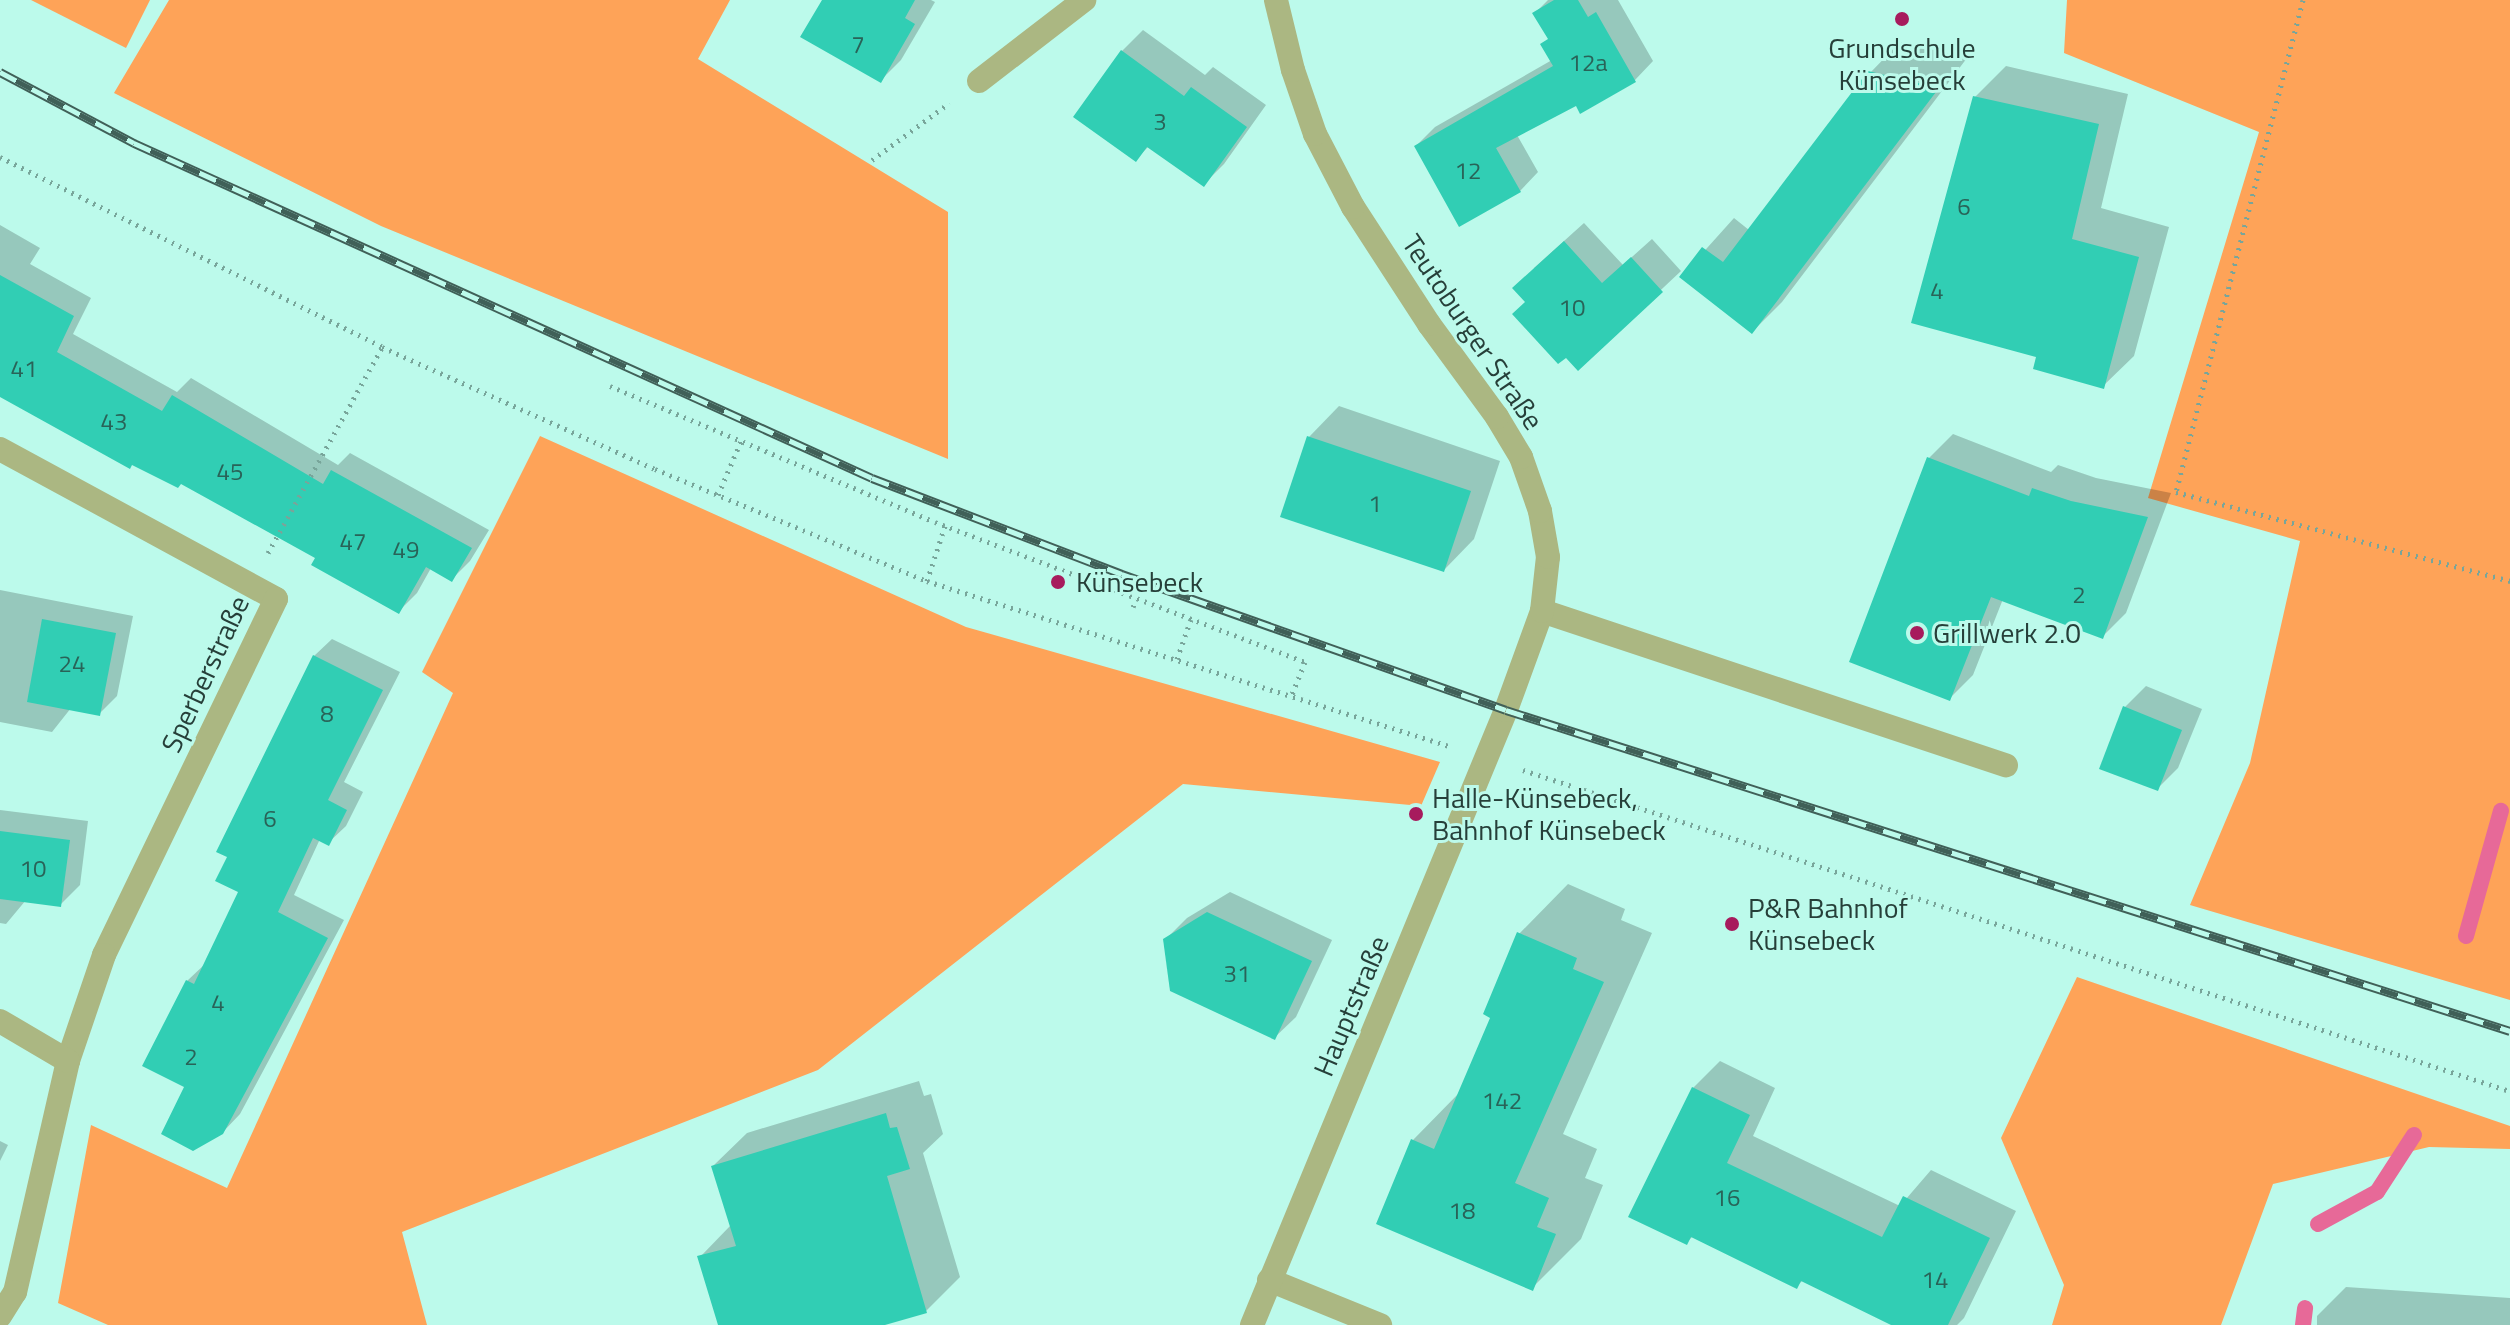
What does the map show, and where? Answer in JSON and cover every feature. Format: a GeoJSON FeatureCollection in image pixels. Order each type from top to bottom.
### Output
{"type":"FeatureCollection","features":[{"type":"Feature","properties":{"kind":"street"},"geometry":{"type":"LineString","coordinates":[[979,81],[1084,0]]}},
{"type":"Feature","properties":{"kind":"street","name":"Teutoburger Straße"},"geometry":{"type":"LineString","coordinates":[[1276,0],[1293,70],[1315,134],[1353,207],[1521,457],[1540,511],[1548,557],[1542,611],[1506,710]]}},
{"type":"Feature","properties":{"kind":"street","name":"Sperberstraße"},"geometry":{"type":"LineString","coordinates":[[0,449],[276,599],[104,955],[68,1061],[15,1292],[0,1316]]}},
{"type":"Feature","properties":{"kind":"street"},"geometry":{"type":"LineString","coordinates":[[1542,611],[2006,765]]}},
{"type":"Feature","properties":{"kind":"street","name":"Hauptstraße"},"geometry":{"type":"LineString","coordinates":[[1252,1325],[1506,710]]}},
{"type":"Feature","properties":{"kind":"street"},"geometry":{"type":"LineString","coordinates":[[0,1021],[68,1061]]}},
{"type":"Feature","properties":{"kind":"street"},"geometry":{"type":"LineString","coordinates":[[1269,1280],[1380,1325]]}},
{"type":"Feature","properties":{"kind":"path"},"geometry":{"type":"LineString","coordinates":[[2303,0],[2176,492],[2510,581]]}},
{"type":"Feature","properties":{"kind":"path"},"geometry":{"type":"LineString","coordinates":[[872,160],[979,81]]}},
{"type":"Feature","properties":{"kind":"path"},"geometry":{"type":"LineString","coordinates":[[0,157],[382,347],[718,495],[927,581],[1292,695],[2510,1091]]}},
{"type":"Feature","properties":{"kind":"path"},"geometry":{"type":"LineString","coordinates":[[250,586],[382,347]]}},
{"type":"Feature","properties":{"kind":"path"},"geometry":{"type":"LineString","coordinates":[[610,386],[945,526],[1305,662],[1292,695]]}},
{"type":"Feature","properties":{"kind":"path"},"geometry":{"type":"LineString","coordinates":[[718,495],[741,441]]}},
{"type":"Feature","properties":{"kind":"path"},"geometry":{"type":"LineString","coordinates":[[927,581],[945,526]]}},
{"type":"Feature","properties":{"kind":"path"},"geometry":{"type":"LineString","coordinates":[[1133,607],[1136,600]]}},
{"type":"Feature","properties":{"kind":"path"},"geometry":{"type":"LineString","coordinates":[[1177,659],[1191,619]]}},
{"type":"Feature","properties":{"kind":"shaded area"},"geometry":{"type":"Polygon","coordinates":[[[31,0],[150,0],[126,48],[31,0]]]}},
{"type":"Feature","properties":{"kind":"shaded area"},"geometry":{"type":"Polygon","coordinates":[[[169,0],[730,0],[698,59],[948,212],[948,459],[381,226],[114,93],[169,0]]]}},
{"type":"Feature","properties":{"kind":"shaded area"},"geometry":{"type":"Polygon","coordinates":[[[2067,0],[2510,0],[2510,1000],[2190,905],[2250,763],[2300,541],[2148,498],[2259,132],[2064,53],[2067,0]]]}},
{"type":"Feature","properties":{"kind":"shaded area"},"geometry":{"type":"Polygon","coordinates":[[[540,436],[966,627],[1440,762],[1421,806],[1183,784],[818,1070],[402,1232],[427,1325],[108,1325],[58,1303],[91,1125],[227,1188],[453,693],[422,672],[540,436]]]}},
{"type":"Feature","properties":{"kind":"shaded area"},"geometry":{"type":"Polygon","coordinates":[[[2077,977],[2510,1126],[2510,1149],[2429,1147],[2273,1184],[2221,1325],[2052,1325],[2064,1285],[2001,1138],[2077,977]]]}},
{"type":"Feature","properties":{"kind":"building"},"geometry":{"type":"Polygon","coordinates":[[[822,0],[915,0],[905,18],[915,24],[881,83],[800,37],[822,0]]]}},
{"type":"Feature","properties":{"kind":"building"},"geometry":{"type":"Polygon","coordinates":[[[1554,0],[1578,0],[1588,17],[1596,12],[1636,82],[1580,114],[1576,106],[1496,148],[1521,192],[1459,227],[1414,146],[1553,66],[1540,44],[1548,39],[1532,13],[1554,0]]]}},
{"type":"Feature","properties":{"kind":"building"},"geometry":{"type":"Polygon","coordinates":[[[1121,50],[1184,96],[1191,87],[1247,127],[1204,187],[1147,147],[1136,162],[1073,117],[1121,50]]]}},
{"type":"Feature","properties":{"kind":"building"},"geometry":{"type":"Polygon","coordinates":[[[1868,71],[1939,88],[1752,334],[1679,277],[1702,247],[1723,262],[1868,71]]]}},
{"type":"Feature","properties":{"kind":"building"},"geometry":{"type":"Polygon","coordinates":[[[1973,96],[2099,124],[2072,239],[2139,257],[2104,389],[2033,369],[2036,357],[1911,323],[1973,96]]]}},
{"type":"Feature","properties":{"kind":"building"},"geometry":{"type":"Polygon","coordinates":[[[1564,241],[1602,283],[1631,257],[1663,292],[1578,371],[1566,358],[1558,364],[1512,314],[1525,302],[1512,288],[1564,241]]]}},
{"type":"Feature","properties":{"kind":"building"},"geometry":{"type":"Polygon","coordinates":[[[0,275],[74,316],[57,352],[162,411],[172,395],[323,484],[331,470],[472,548],[452,582],[426,567],[399,614],[311,565],[315,558],[181,484],[178,488],[132,465],[130,469],[0,397],[0,275]]]}},
{"type":"Feature","properties":{"kind":"building"},"geometry":{"type":"Polygon","coordinates":[[[1307,436],[1471,491],[1444,572],[1280,517],[1307,436]]]}},
{"type":"Feature","properties":{"kind":"building"},"geometry":{"type":"Polygon","coordinates":[[[1927,457],[2029,496],[2032,488],[2071,501],[2148,517],[2103,639],[1991,597],[1950,701],[1849,662],[1927,457]]]}},
{"type":"Feature","properties":{"kind":"building"},"geometry":{"type":"Polygon","coordinates":[[[42,619],[116,633],[100,716],[27,702],[42,619]]]}},
{"type":"Feature","properties":{"kind":"building"},"geometry":{"type":"Polygon","coordinates":[[[313,655],[383,690],[328,800],[347,810],[329,846],[313,838],[278,912],[328,938],[223,1134],[193,1151],[161,1134],[184,1087],[142,1066],[186,980],[194,984],[238,892],[215,881],[227,857],[216,852],[313,655]]]}},
{"type":"Feature","properties":{"kind":"building"},"geometry":{"type":"Polygon","coordinates":[[[2123,706],[2182,730],[2158,791],[2099,769],[2123,706]]]}},
{"type":"Feature","properties":{"kind":"building"},"geometry":{"type":"Polygon","coordinates":[[[0,831],[70,840],[61,907],[0,899],[0,831]]]}},
{"type":"Feature","properties":{"kind":"building"},"geometry":{"type":"Polygon","coordinates":[[[1207,912],[1312,961],[1275,1040],[1170,991],[1163,939],[1207,912]]]}},
{"type":"Feature","properties":{"kind":"building"},"geometry":{"type":"Polygon","coordinates":[[[1517,932],[1577,958],[1573,969],[1604,982],[1515,1183],[1549,1198],[1537,1227],[1556,1234],[1533,1291],[1376,1224],[1411,1139],[1434,1149],[1490,1018],[1483,1014],[1517,932]]]}},
{"type":"Feature","properties":{"kind":"building"},"geometry":{"type":"Polygon","coordinates":[[[1692,1087],[1750,1115],[1727,1163],[1882,1237],[1903,1196],[1990,1238],[1948,1325],[1891,1325],[1801,1281],[1797,1289],[1691,1237],[1687,1245],[1628,1217],[1692,1087]]]}},
{"type":"Feature","properties":{"kind":"building"},"geometry":{"type":"Polygon","coordinates":[[[886,1113],[890,1128],[897,1127],[910,1169],[887,1176],[927,1313],[885,1325],[718,1325],[697,1256],[736,1246],[711,1166],[886,1113]]]}},
{"type":"Feature","properties":{"kind":"waterway"},"geometry":{"type":"LineString","coordinates":[[2466,936],[2501,811]]}},
{"type":"Feature","properties":{"kind":"waterway"},"geometry":{"type":"LineString","coordinates":[[2318,1224],[2377,1192],[2414,1135]]}},
{"type":"Feature","properties":{"kind":"waterway"},"geometry":{"type":"LineString","coordinates":[[2303,1325],[2305,1308]]}},
{"type":"Feature","properties":{"kind":"railway"},"geometry":{"type":"LineString","coordinates":[[0,72],[134,143],[872,478],[1122,574],[1506,710],[2510,1031]]}},
{"type":"Feature","properties":{"kind":"place","name":"Grundschule Künsebeck"},"geometry":{"type":"Point","coordinates":[1902,19]}},
{"type":"Feature","properties":{"kind":"place","name":"Künsebeck"},"geometry":{"type":"Point","coordinates":[1058,582]}},
{"type":"Feature","properties":{"kind":"place","name":"Grillwerk 2.0"},"geometry":{"type":"Point","coordinates":[1917,633]}},
{"type":"Feature","properties":{"kind":"place","name":"Halle-Künsebeck, Bahnhof Künsebeck"},"geometry":{"type":"Point","coordinates":[1416,814]}},
{"type":"Feature","properties":{"kind":"place","name":"P&R Bahnhof Künsebeck"},"geometry":{"type":"Point","coordinates":[1732,924]}}]}
